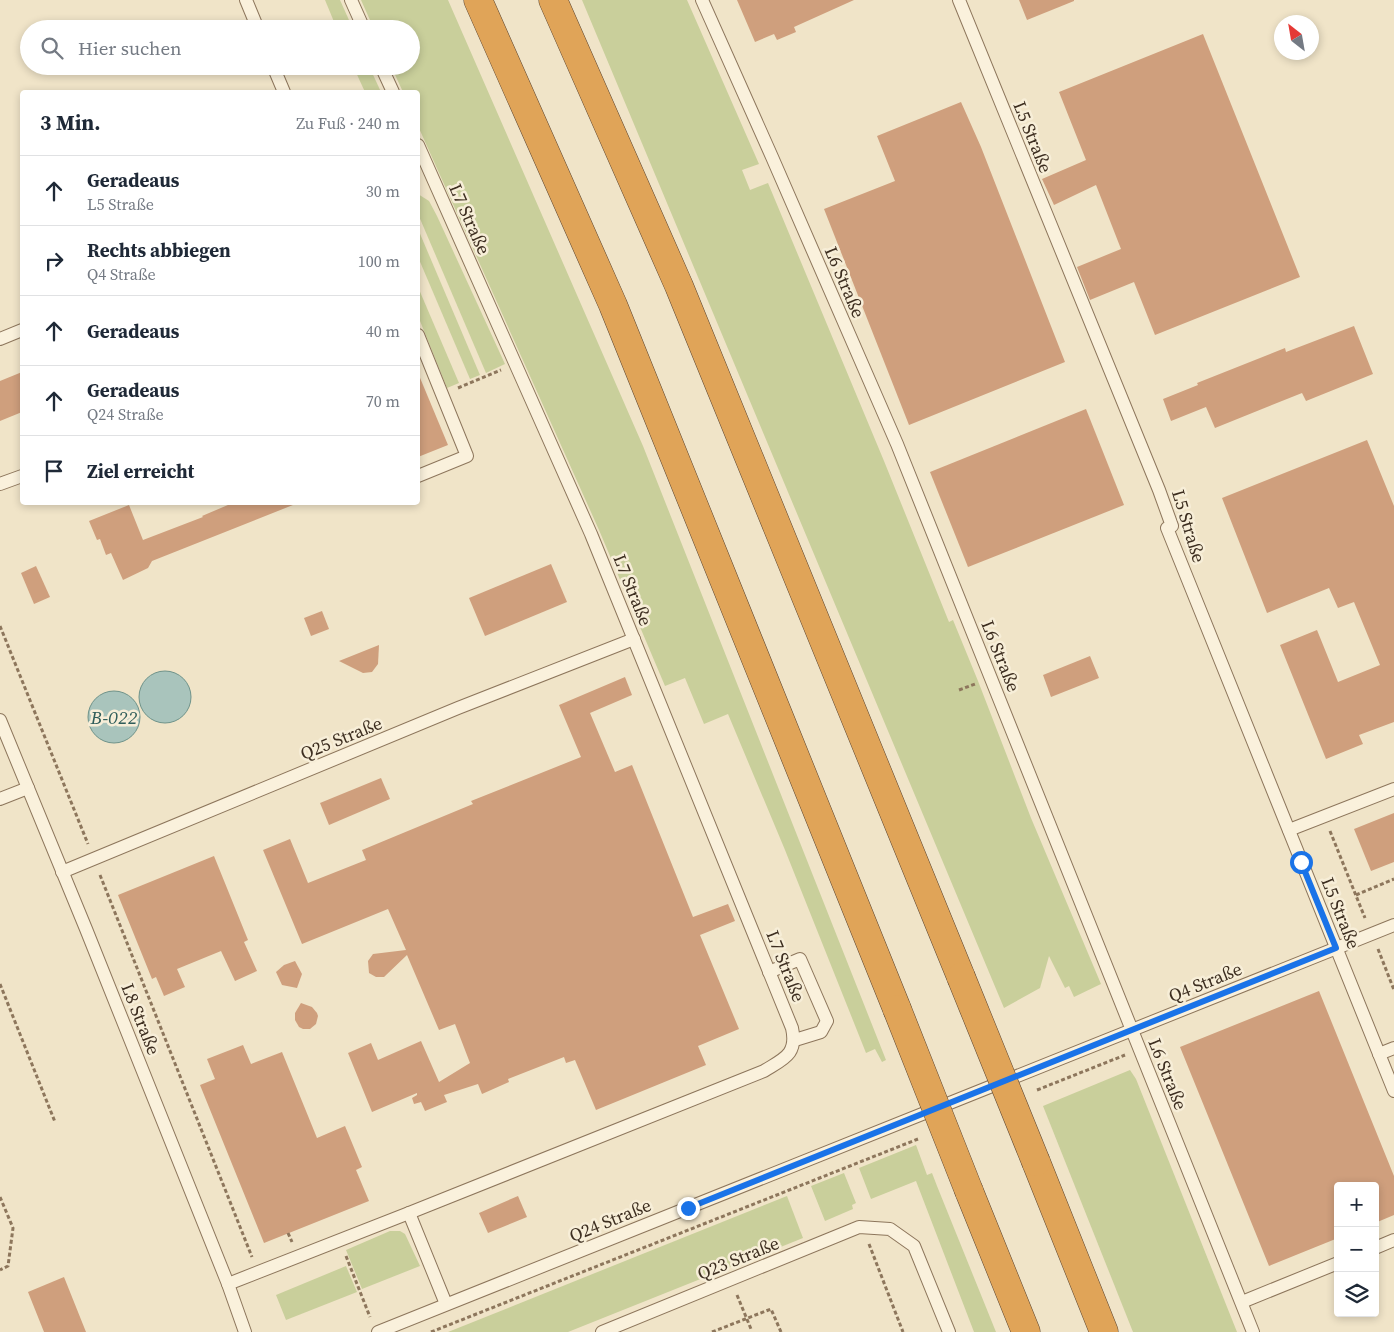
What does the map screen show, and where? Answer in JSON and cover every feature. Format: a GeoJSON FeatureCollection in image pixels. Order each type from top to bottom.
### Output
{"type":"FeatureCollection","features":[{"type":"Feature","properties":{"kind":"highway"},"geometry":{"type":"LineString","coordinates":[[478,0],[613,305],[1026,1332]]}},
{"type":"Feature","properties":{"kind":"highway"},"geometry":{"type":"LineString","coordinates":[[553,0],[679,286],[1104,1332]]}},
{"type":"Feature","properties":{"kind":"lane"},"geometry":{"type":"LineString","coordinates":[[246,0],[254,20]]}},
{"type":"Feature","properties":{"kind":"lane"},"geometry":{"type":"LineString","coordinates":[[351,0],[360,20]]}},
{"type":"Feature","properties":{"kind":"lane","name":"L6 Straße"},"geometry":{"type":"LineString","coordinates":[[702,0],[897,444],[1253,1332]]}},
{"type":"Feature","properties":{"kind":"lane","name":"L5 Straße"},"geometry":{"type":"LineString","coordinates":[[959,0],[1159,490],[1172,526],[1167,528],[1394,1091]]}},
{"type":"Feature","properties":{"kind":"lane"},"geometry":{"type":"LineString","coordinates":[[277,75],[283,90]]}},
{"type":"Feature","properties":{"kind":"lane"},"geometry":{"type":"LineString","coordinates":[[386,75],[392,90]]}},
{"type":"Feature","properties":{"kind":"lane","name":"L7 Straße"},"geometry":{"type":"LineString","coordinates":[[422,166],[515,364],[591,534],[792,1028],[795,1040]]}},
{"type":"Feature","properties":{"kind":"lane"},"geometry":{"type":"LineString","coordinates":[[0,339],[20,331]]}},
{"type":"Feature","properties":{"kind":"lane"},"geometry":{"type":"LineString","coordinates":[[420,340],[467,456],[420,475]]}},
{"type":"Feature","properties":{"kind":"lane"},"geometry":{"type":"LineString","coordinates":[[0,484],[20,477]]}},
{"type":"Feature","properties":{"kind":"lane","name":"Q25 Straße"},"geometry":{"type":"LineString","coordinates":[[62,872],[458,708],[634,639]]}},
{"type":"Feature","properties":{"kind":"lane","name":"L8 Straße"},"geometry":{"type":"LineString","coordinates":[[0,720],[228,1284],[245,1332]]}},
{"type":"Feature","properties":{"kind":"lane"},"geometry":{"type":"LineString","coordinates":[[0,799],[28,788]]}},
{"type":"Feature","properties":{"kind":"lane"},"geometry":{"type":"LineString","coordinates":[[1289,830],[1394,789]]}},
{"type":"Feature","properties":{"kind":"lane","name":"Q4 Straße"},"geometry":{"type":"LineString","coordinates":[[1030,1072],[1394,925]]}},
{"type":"Feature","properties":{"kind":"lane"},"geometry":{"type":"LineString","coordinates":[[228,1284],[764,1071],[789,1055],[795,1040],[821,1032],[827,1022],[800,959],[769,972]]}},
{"type":"Feature","properties":{"kind":"lane"},"geometry":{"type":"LineString","coordinates":[[1379,1054],[1394,1048]]}},
{"type":"Feature","properties":{"kind":"lane","name":"Q24 Straße"},"geometry":{"type":"LineString","coordinates":[[375,1327],[446,1304],[1030,1072]]}},
{"type":"Feature","properties":{"kind":"lane"},"geometry":{"type":"LineString","coordinates":[[409,1213],[446,1304]]}},
{"type":"Feature","properties":{"kind":"lane","name":"Q23 Straße"},"geometry":{"type":"LineString","coordinates":[[602,1332],[850,1230],[863,1227],[890,1229],[914,1246],[950,1332]]}},
{"type":"Feature","properties":{"kind":"lane"},"geometry":{"type":"LineString","coordinates":[[1379,1246],[1394,1240]]}},
{"type":"Feature","properties":{"kind":"lane"},"geometry":{"type":"LineString","coordinates":[[1242,1302],[1334,1265]]}},
{"type":"Feature","properties":{"kind":"path"},"geometry":{"type":"LineString","coordinates":[[455,389],[515,364]]}},
{"type":"Feature","properties":{"kind":"path"},"geometry":{"type":"LineString","coordinates":[[0,626],[258,1272]]}},
{"type":"Feature","properties":{"kind":"path"},"geometry":{"type":"LineString","coordinates":[[1324,817],[1394,990]]}},
{"type":"Feature","properties":{"kind":"path"},"geometry":{"type":"LineString","coordinates":[[1356,895],[1394,879]]}},
{"type":"Feature","properties":{"kind":"path"},"geometry":{"type":"LineString","coordinates":[[0,984],[55,1122]]}},
{"type":"Feature","properties":{"kind":"path"},"geometry":{"type":"LineString","coordinates":[[1037,1090],[1139,1049]]}},
{"type":"Feature","properties":{"kind":"path"},"geometry":{"type":"LineString","coordinates":[[431,1332],[918,1139]]}},
{"type":"Feature","properties":{"kind":"path"},"geometry":{"type":"LineString","coordinates":[[0,1198],[13,1228],[8,1266],[0,1270]]}},
{"type":"Feature","properties":{"kind":"path"},"geometry":{"type":"LineString","coordinates":[[863,1227],[903,1332]]}},
{"type":"Feature","properties":{"kind":"path"},"geometry":{"type":"LineString","coordinates":[[340,1240],[375,1327]]}},
{"type":"Feature","properties":{"kind":"path"},"geometry":{"type":"LineString","coordinates":[[736,1291],[751,1329]]}},
{"type":"Feature","properties":{"kind":"path"},"geometry":{"type":"LineString","coordinates":[[712,1332],[746,1317],[771,1309],[781,1332]]}},
{"type":"Feature","properties":{"kind":"green space"},"geometry":{"type":"Polygon","coordinates":[[[325,0],[340,0],[349,20],[333,20],[325,0]]]}},
{"type":"Feature","properties":{"kind":"green space"},"geometry":{"type":"Polygon","coordinates":[[[361,0],[448,0],[643,446],[886,1060],[882,1062],[875,1049],[866,1053],[785,850],[728,714],[704,724],[685,678],[665,686],[599,530],[420,130],[420,90],[402,90],[395,75],[420,75],[420,20],[370,20],[361,0]]]}},
{"type":"Feature","properties":{"kind":"green space"},"geometry":{"type":"Polygon","coordinates":[[[582,0],[687,0],[759,164],[742,170],[750,190],[768,183],[949,622],[953,620],[1031,818],[1101,984],[1074,997],[1069,986],[1065,988],[1049,956],[1040,988],[1004,1008],[582,0]]]}},
{"type":"Feature","properties":{"kind":"green space"},"geometry":{"type":"Polygon","coordinates":[[[357,75],[373,75],[380,90],[364,90],[357,75]]]}},
{"type":"Feature","properties":{"kind":"green space"},"geometry":{"type":"Polygon","coordinates":[[[420,195],[429,201],[437,216],[505,364],[486,373],[420,219],[420,195]]]}},
{"type":"Feature","properties":{"kind":"green space"},"geometry":{"type":"Polygon","coordinates":[[[420,234],[480,375],[470,379],[420,262],[420,234]]]}},
{"type":"Feature","properties":{"kind":"green space"},"geometry":{"type":"Polygon","coordinates":[[[420,292],[459,383],[447,388],[420,321],[420,292]]]}},
{"type":"Feature","properties":{"kind":"green space"},"geometry":{"type":"Polygon","coordinates":[[[1130,1070],[1136,1079],[1237,1332],[1133,1332],[1043,1106],[1130,1070]]]}},
{"type":"Feature","properties":{"kind":"green space"},"geometry":{"type":"Polygon","coordinates":[[[916,1145],[927,1175],[932,1173],[996,1332],[974,1332],[916,1181],[871,1199],[859,1168],[916,1145]]]}},
{"type":"Feature","properties":{"kind":"green space"},"geometry":{"type":"Polygon","coordinates":[[[844,1173],[856,1203],[852,1205],[853,1209],[825,1221],[811,1186],[844,1173]]]}},
{"type":"Feature","properties":{"kind":"green space"},"geometry":{"type":"Polygon","coordinates":[[[787,1196],[803,1238],[568,1332],[448,1332],[787,1196]]]}},
{"type":"Feature","properties":{"kind":"green space"},"geometry":{"type":"Polygon","coordinates":[[[390,1231],[400,1231],[405,1234],[420,1266],[362,1289],[346,1250],[390,1231]]]}},
{"type":"Feature","properties":{"kind":"green space"},"geometry":{"type":"Polygon","coordinates":[[[346,1266],[357,1292],[286,1320],[276,1295],[346,1266]]]}},
{"type":"Feature","properties":{"kind":"water"},"geometry":{"type":"Polygon","coordinates":[[[165,671],[175,673],[183,679],[189,687],[191,697],[189,707],[183,715],[175,721],[165,723],[155,721],[147,715],[141,707],[139,697],[141,687],[147,679],[155,673],[165,671]]]}},
{"type":"Feature","properties":{"kind":"water","name":"B-022"},"geometry":{"type":"Polygon","coordinates":[[[114,691],[124,693],[132,699],[138,707],[140,717],[138,727],[132,735],[124,741],[114,743],[104,741],[96,735],[90,727],[88,717],[90,707],[96,699],[104,693],[114,691]]]}},
{"type":"Feature","properties":{"kind":"building"},"geometry":{"type":"Polygon","coordinates":[[[737,0],[854,0],[794,27],[796,32],[777,40],[774,34],[755,42],[737,0]]]}},
{"type":"Feature","properties":{"kind":"building"},"geometry":{"type":"Polygon","coordinates":[[[1019,0],[1074,0],[1074,1],[1027,20],[1019,0]]]}},
{"type":"Feature","properties":{"kind":"building"},"geometry":{"type":"Polygon","coordinates":[[[1203,34],[1300,277],[1155,335],[1134,282],[1090,300],[1077,267],[1121,249],[1096,185],[1054,205],[1042,179],[1086,160],[1059,92],[1203,34]]]}},
{"type":"Feature","properties":{"kind":"building"},"geometry":{"type":"Polygon","coordinates":[[[961,102],[981,147],[1065,362],[909,425],[824,209],[895,181],[877,136],[961,102]]]}},
{"type":"Feature","properties":{"kind":"building"},"geometry":{"type":"Polygon","coordinates":[[[1354,326],[1373,374],[1306,401],[1302,393],[1215,428],[1206,407],[1171,421],[1163,399],[1198,385],[1197,383],[1285,348],[1286,352],[1354,326]]]}},
{"type":"Feature","properties":{"kind":"building"},"geometry":{"type":"Polygon","coordinates":[[[20,373],[20,413],[0,421],[0,381],[20,373]]]}},
{"type":"Feature","properties":{"kind":"building"},"geometry":{"type":"Polygon","coordinates":[[[420,378],[448,445],[420,456],[420,378]]]}},
{"type":"Feature","properties":{"kind":"building"},"geometry":{"type":"Polygon","coordinates":[[[1086,409],[1124,505],[968,567],[930,472],[1086,409]]]}},
{"type":"Feature","properties":{"kind":"building"},"geometry":{"type":"Polygon","coordinates":[[[1367,440],[1394,506],[1394,722],[1359,735],[1363,744],[1326,759],[1280,645],[1317,630],[1338,682],[1380,665],[1354,602],[1338,608],[1329,588],[1267,613],[1222,498],[1367,440]]]}},
{"type":"Feature","properties":{"kind":"building"},"geometry":{"type":"Polygon","coordinates":[[[129,505],[143,540],[228,505],[293,505],[152,561],[148,568],[123,580],[111,553],[106,555],[100,539],[97,540],[89,521],[129,505]]]}},
{"type":"Feature","properties":{"kind":"building"},"geometry":{"type":"Polygon","coordinates":[[[551,564],[567,602],[485,636],[469,598],[551,564]]]}},
{"type":"Feature","properties":{"kind":"building"},"geometry":{"type":"Polygon","coordinates":[[[36,566],[50,597],[34,604],[21,573],[36,566]]]}},
{"type":"Feature","properties":{"kind":"building"},"geometry":{"type":"Polygon","coordinates":[[[322,611],[329,629],[311,636],[304,618],[322,611]]]}},
{"type":"Feature","properties":{"kind":"building"},"geometry":{"type":"Polygon","coordinates":[[[379,645],[378,664],[372,672],[363,673],[339,661],[379,645]]]}},
{"type":"Feature","properties":{"kind":"building"},"geometry":{"type":"Polygon","coordinates":[[[1090,656],[1099,678],[1051,697],[1043,675],[1090,656]]]}},
{"type":"Feature","properties":{"kind":"building"},"geometry":{"type":"Polygon","coordinates":[[[625,677],[632,695],[590,713],[615,772],[632,765],[693,917],[728,904],[735,921],[700,935],[739,1029],[698,1046],[706,1065],[596,1110],[575,1060],[566,1063],[564,1057],[508,1079],[509,1082],[482,1094],[478,1084],[444,1095],[447,1102],[425,1111],[421,1102],[414,1104],[412,1098],[417,1093],[372,1112],[348,1053],[371,1043],[378,1060],[421,1041],[439,1082],[470,1063],[455,1024],[439,1030],[407,955],[384,977],[376,977],[369,973],[368,961],[373,954],[406,950],[388,909],[302,944],[263,850],[290,839],[308,883],[366,860],[362,850],[473,804],[471,801],[581,757],[559,705],[625,677]]]}},
{"type":"Feature","properties":{"kind":"building"},"geometry":{"type":"Polygon","coordinates":[[[381,778],[390,799],[329,825],[320,803],[381,778]]]}},
{"type":"Feature","properties":{"kind":"building"},"geometry":{"type":"Polygon","coordinates":[[[1394,813],[1394,862],[1371,871],[1354,829],[1394,813]]]}},
{"type":"Feature","properties":{"kind":"building"},"geometry":{"type":"Polygon","coordinates":[[[214,856],[248,940],[244,942],[257,971],[235,981],[221,951],[177,969],[185,987],[164,996],[156,977],[152,979],[118,895],[214,856]]]}},
{"type":"Feature","properties":{"kind":"building"},"geometry":{"type":"Polygon","coordinates":[[[295,961],[302,974],[297,988],[282,985],[276,972],[284,965],[295,961]]]}},
{"type":"Feature","properties":{"kind":"building"},"geometry":{"type":"Polygon","coordinates":[[[1319,991],[1394,1176],[1394,1215],[1379,1221],[1379,1182],[1334,1182],[1334,1240],[1269,1266],[1180,1047],[1319,991]]]}},
{"type":"Feature","properties":{"kind":"building"},"geometry":{"type":"Polygon","coordinates":[[[301,1003],[312,1007],[317,1013],[316,1024],[310,1029],[299,1027],[295,1020],[295,1013],[301,1003]]]}},
{"type":"Feature","properties":{"kind":"building"},"geometry":{"type":"Polygon","coordinates":[[[243,1045],[251,1064],[282,1052],[317,1138],[345,1126],[362,1167],[356,1170],[369,1201],[264,1243],[200,1085],[215,1079],[207,1059],[243,1045]]]}},
{"type":"Feature","properties":{"kind":"building"},"geometry":{"type":"Polygon","coordinates":[[[518,1196],[527,1217],[488,1233],[479,1213],[518,1196]]]}},
{"type":"Feature","properties":{"kind":"building"},"geometry":{"type":"Polygon","coordinates":[[[64,1277],[86,1332],[44,1332],[28,1292],[64,1277]]]}},
{"type":"Feature","properties":{"kind":"route"},"geometry":{"type":"LineString","coordinates":[[688,1208],[1336,948],[1301,862]]}}]}
